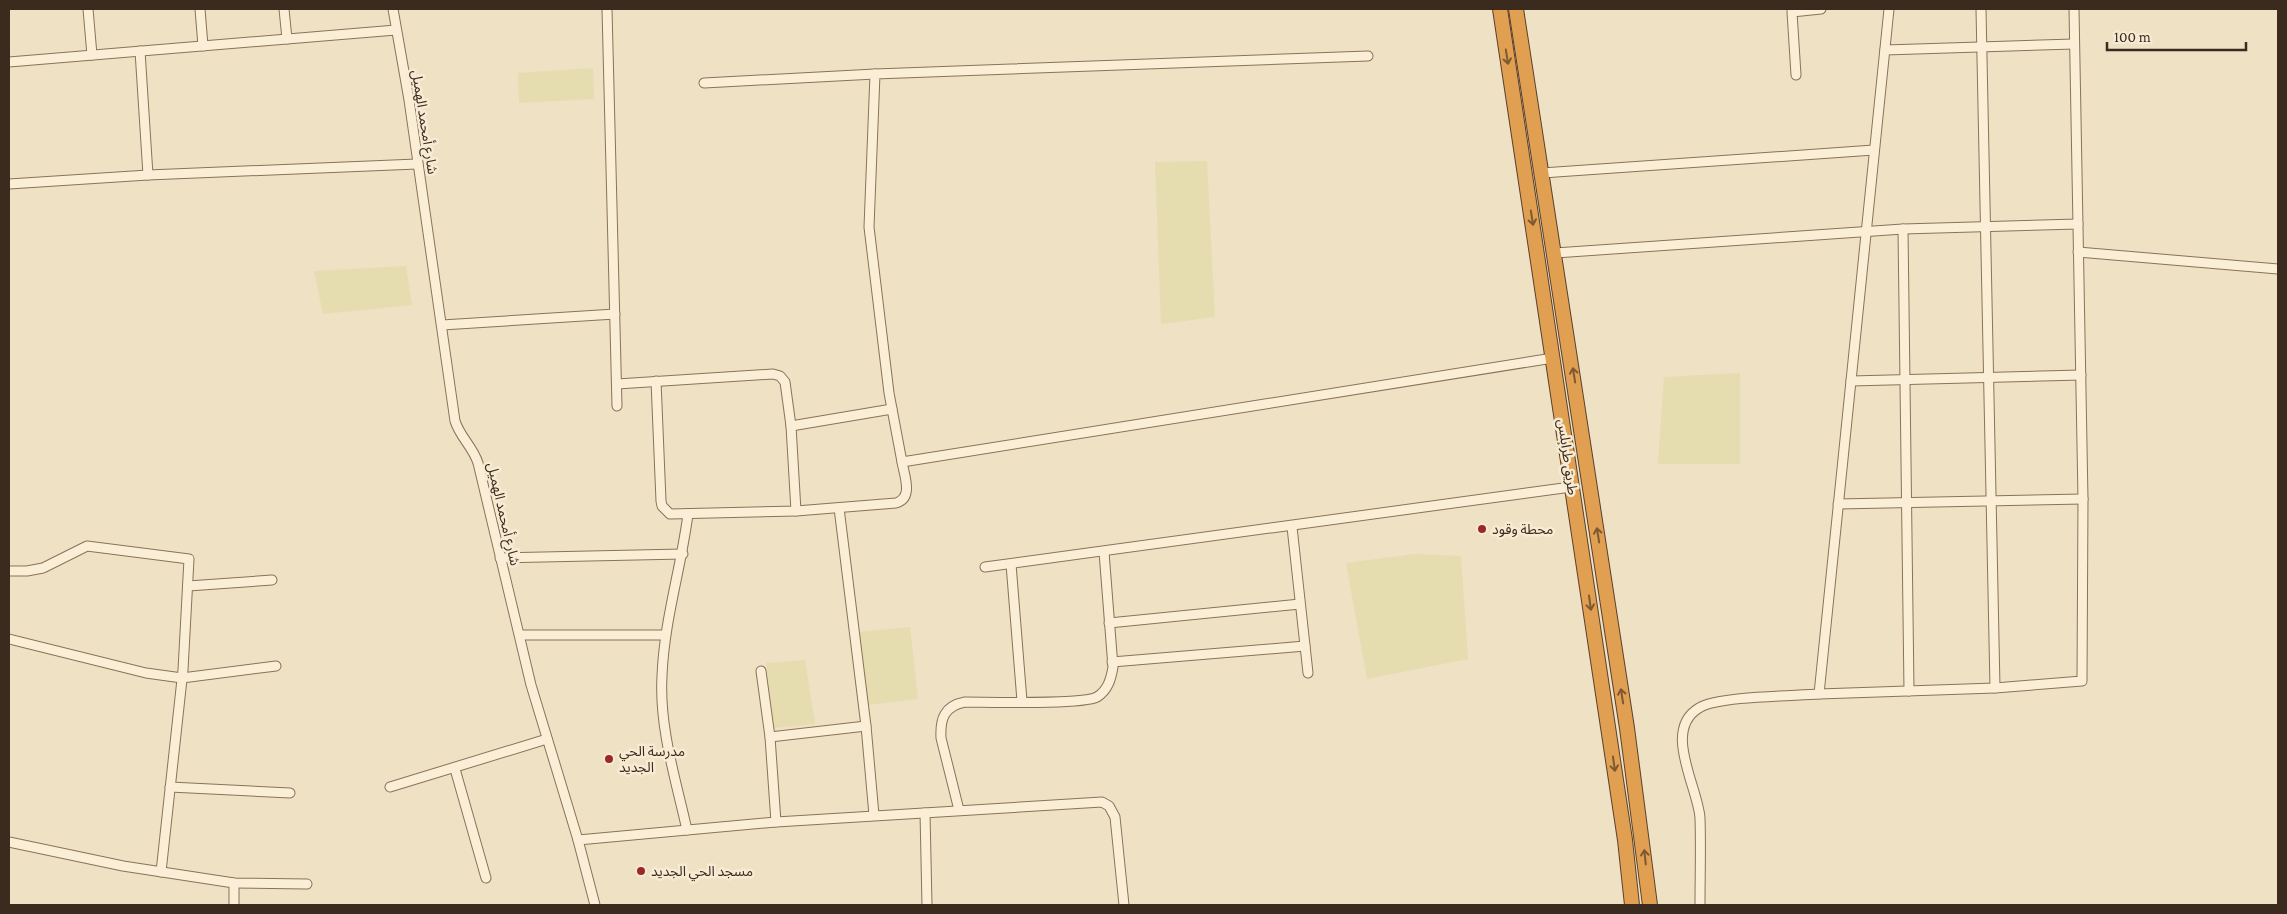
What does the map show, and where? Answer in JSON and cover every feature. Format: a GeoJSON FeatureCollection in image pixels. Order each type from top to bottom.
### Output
{"type":"FeatureCollection","features":[{"type":"Feature","properties":{"kind":"highway","name":"طريق طرابلس"},"geometry":{"type":"LineString","coordinates":[[1500,9],[1624,831],[1632,905]]}},
{"type":"Feature","properties":{"kind":"highway"},"geometry":{"type":"LineString","coordinates":[[1516,9],[1628,737],[1650,905]]}},
{"type":"Feature","properties":{"kind":"street"},"geometry":{"type":"LineString","coordinates":[[88,9],[92,55]]}},
{"type":"Feature","properties":{"kind":"street"},"geometry":{"type":"LineString","coordinates":[[200,9],[202,46]]}},
{"type":"Feature","properties":{"kind":"street"},"geometry":{"type":"LineString","coordinates":[[284,9],[286,39]]}},
{"type":"Feature","properties":{"kind":"street","name":"شارع أمحمد الهميل"},"geometry":{"type":"LineString","coordinates":[[392,9],[409,100],[455,421],[458,431],[475,454],[478,463],[500,558],[521,635],[531,685],[578,840],[595,905]]}},
{"type":"Feature","properties":{"kind":"street"},"geometry":{"type":"LineString","coordinates":[[607,9],[617,406]]}},
{"type":"Feature","properties":{"kind":"street"},"geometry":{"type":"LineString","coordinates":[[1796,74],[1792,12],[1822,9]]}},
{"type":"Feature","properties":{"kind":"street"},"geometry":{"type":"LineString","coordinates":[[1819,694],[1889,9]]}},
{"type":"Feature","properties":{"kind":"street"},"geometry":{"type":"LineString","coordinates":[[1981,9],[1995,688]]}},
{"type":"Feature","properties":{"kind":"street"},"geometry":{"type":"LineString","coordinates":[[1700,905],[1700,817],[1687,772],[1682,734],[1686,722],[1694,711],[1705,704],[1738,699],[1819,694],[1995,688],[2082,681],[2083,499],[2074,9]]}},
{"type":"Feature","properties":{"kind":"street"},"geometry":{"type":"LineString","coordinates":[[9,62],[396,30]]}},
{"type":"Feature","properties":{"kind":"street"},"geometry":{"type":"LineString","coordinates":[[1885,50],[2074,44]]}},
{"type":"Feature","properties":{"kind":"street"},"geometry":{"type":"LineString","coordinates":[[140,51],[148,175]]}},
{"type":"Feature","properties":{"kind":"street"},"geometry":{"type":"LineString","coordinates":[[704,83],[875,74],[1368,56]]}},
{"type":"Feature","properties":{"kind":"street"},"geometry":{"type":"LineString","coordinates":[[656,381],[662,506],[670,514],[839,508],[900,502],[906,496],[907,490],[892,409],[869,227],[875,74]]}},
{"type":"Feature","properties":{"kind":"street"},"geometry":{"type":"LineString","coordinates":[[1542,173],[1874,150]]}},
{"type":"Feature","properties":{"kind":"street"},"geometry":{"type":"LineString","coordinates":[[9,184],[148,175],[417,164]]}},
{"type":"Feature","properties":{"kind":"street"},"geometry":{"type":"LineString","coordinates":[[1555,253],[1902,229],[2078,224]]}},
{"type":"Feature","properties":{"kind":"street"},"geometry":{"type":"LineString","coordinates":[[1902,229],[1909,691]]}},
{"type":"Feature","properties":{"kind":"street"},"geometry":{"type":"LineString","coordinates":[[2078,252],[2278,269]]}},
{"type":"Feature","properties":{"kind":"street"},"geometry":{"type":"LineString","coordinates":[[442,326],[615,314]]}},
{"type":"Feature","properties":{"kind":"street"},"geometry":{"type":"LineString","coordinates":[[902,462],[1553,358]]}},
{"type":"Feature","properties":{"kind":"street"},"geometry":{"type":"LineString","coordinates":[[617,384],[777,374],[785,382],[791,426],[796,511]]}},
{"type":"Feature","properties":{"kind":"street"},"geometry":{"type":"LineString","coordinates":[[1852,381],[2080,375]]}},
{"type":"Feature","properties":{"kind":"street"},"geometry":{"type":"LineString","coordinates":[[791,426],[892,409]]}},
{"type":"Feature","properties":{"kind":"street"},"geometry":{"type":"LineString","coordinates":[[986,567],[1292,527],[1571,487]]}},
{"type":"Feature","properties":{"kind":"street"},"geometry":{"type":"LineString","coordinates":[[1838,504],[2083,499]]}},
{"type":"Feature","properties":{"kind":"street"},"geometry":{"type":"LineString","coordinates":[[839,508],[866,726],[874,815]]}},
{"type":"Feature","properties":{"kind":"street"},"geometry":{"type":"LineString","coordinates":[[687,830],[663,722],[662,677],[665,636],[683,554],[688,514]]}},
{"type":"Feature","properties":{"kind":"street"},"geometry":{"type":"LineString","coordinates":[[1292,527],[1308,673]]}},
{"type":"Feature","properties":{"kind":"street"},"geometry":{"type":"LineString","coordinates":[[9,571],[27,571],[42,568],[87,546],[186,558],[190,563],[182,678],[161,872]]}},
{"type":"Feature","properties":{"kind":"street"},"geometry":{"type":"LineString","coordinates":[[959,810],[941,738],[940,726],[943,716],[954,704],[1087,700],[1106,690],[1111,680],[1112,662],[1104,552]]}},
{"type":"Feature","properties":{"kind":"street"},"geometry":{"type":"LineString","coordinates":[[500,558],[683,554]]}},
{"type":"Feature","properties":{"kind":"street"},"geometry":{"type":"LineString","coordinates":[[1011,564],[1022,701]]}},
{"type":"Feature","properties":{"kind":"street"},"geometry":{"type":"LineString","coordinates":[[188,586],[272,580]]}},
{"type":"Feature","properties":{"kind":"street"},"geometry":{"type":"LineString","coordinates":[[1109,623],[1300,604]]}},
{"type":"Feature","properties":{"kind":"street"},"geometry":{"type":"LineString","coordinates":[[521,635],[665,636]]}},
{"type":"Feature","properties":{"kind":"street"},"geometry":{"type":"LineString","coordinates":[[9,639],[146,673],[182,678],[276,666]]}},
{"type":"Feature","properties":{"kind":"street"},"geometry":{"type":"LineString","coordinates":[[1112,662],[1305,646]]}},
{"type":"Feature","properties":{"kind":"street"},"geometry":{"type":"LineString","coordinates":[[761,671],[770,737],[776,822]]}},
{"type":"Feature","properties":{"kind":"street"},"geometry":{"type":"LineString","coordinates":[[770,737],[866,726]]}},
{"type":"Feature","properties":{"kind":"street"},"geometry":{"type":"LineString","coordinates":[[390,787],[456,769],[547,740]]}},
{"type":"Feature","properties":{"kind":"street"},"geometry":{"type":"LineString","coordinates":[[456,769],[486,878]]}},
{"type":"Feature","properties":{"kind":"street"},"geometry":{"type":"LineString","coordinates":[[170,787],[290,793]]}},
{"type":"Feature","properties":{"kind":"street"},"geometry":{"type":"LineString","coordinates":[[578,840],[776,822],[1095,802],[1109,806],[1115,817],[1124,905]]}},
{"type":"Feature","properties":{"kind":"street"},"geometry":{"type":"LineString","coordinates":[[925,813],[927,905]]}},
{"type":"Feature","properties":{"kind":"street"},"geometry":{"type":"LineString","coordinates":[[9,842],[161,872],[234,883],[307,884]]}},
{"type":"Feature","properties":{"kind":"street"},"geometry":{"type":"LineString","coordinates":[[234,883],[234,905]]}},
{"type":"Feature","properties":{"kind":"shaded area"},"geometry":{"type":"Polygon","coordinates":[[[593,68],[594,99],[519,103],[518,73],[593,68]]]}},
{"type":"Feature","properties":{"kind":"shaded area"},"geometry":{"type":"Polygon","coordinates":[[[1207,161],[1215,317],[1161,324],[1155,162],[1207,161]]]}},
{"type":"Feature","properties":{"kind":"shaded area"},"geometry":{"type":"Polygon","coordinates":[[[406,266],[412,305],[323,314],[314,271],[406,266]]]}},
{"type":"Feature","properties":{"kind":"shaded area"},"geometry":{"type":"Polygon","coordinates":[[[1740,373],[1740,464],[1658,464],[1664,377],[1740,373]]]}},
{"type":"Feature","properties":{"kind":"shaded area"},"geometry":{"type":"Polygon","coordinates":[[[1415,554],[1461,556],[1468,659],[1367,679],[1346,563],[1415,554]]]}},
{"type":"Feature","properties":{"kind":"shaded area"},"geometry":{"type":"Polygon","coordinates":[[[910,627],[918,699],[868,705],[859,632],[910,627]]]}},
{"type":"Feature","properties":{"kind":"shaded area"},"geometry":{"type":"Polygon","coordinates":[[[805,660],[815,724],[774,728],[766,663],[805,660]]]}},
{"type":"Feature","properties":{"kind":"place","name":"محطة وقود"},"geometry":{"type":"Point","coordinates":[1482,529]}},
{"type":"Feature","properties":{"kind":"place","name":"مدرسة الحي الجديد"},"geometry":{"type":"Point","coordinates":[609,759]}},
{"type":"Feature","properties":{"kind":"place","name":"مسجد الحي الجديد"},"geometry":{"type":"Point","coordinates":[641,871]}}]}
